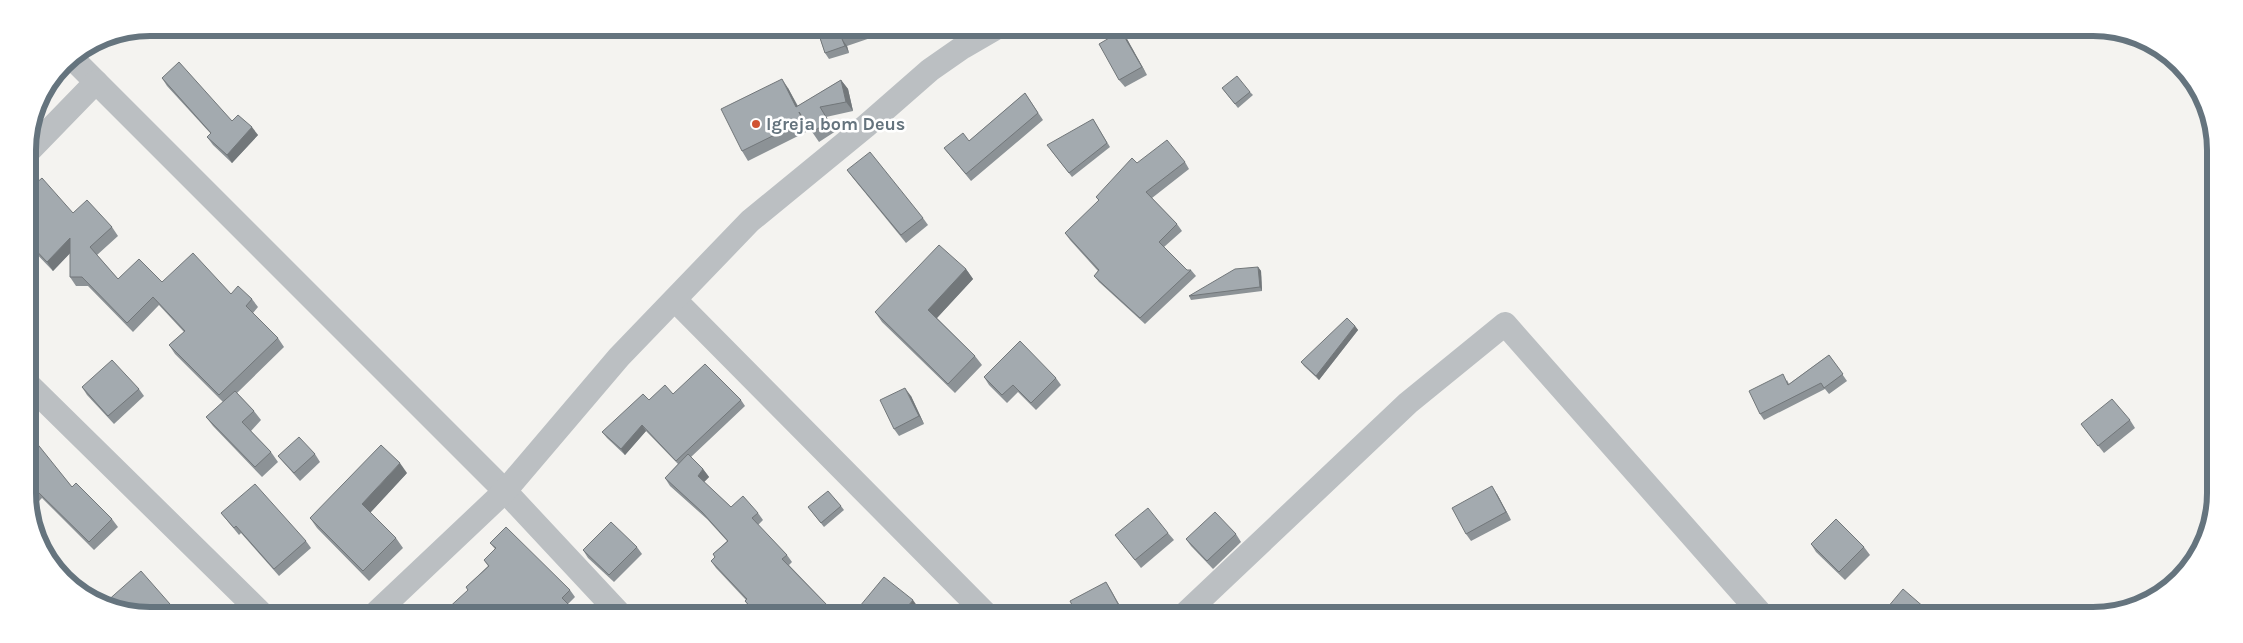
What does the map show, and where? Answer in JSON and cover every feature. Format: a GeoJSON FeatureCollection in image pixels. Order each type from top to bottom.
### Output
{"type":"FeatureCollection","features":[{"type":"Feature","properties":{"kind":"street"},"geometry":{"type":"LineString","coordinates":[[382,607],[505,491],[619,357],[750,221],[866,126],[930,70],[982,36]]}},
{"type":"Feature","properties":{"kind":"street"},"geometry":{"type":"LineString","coordinates":[[77,63],[505,491],[613,607]]}},
{"type":"Feature","properties":{"kind":"street"},"geometry":{"type":"LineString","coordinates":[[36,144],[96,82]]}},
{"type":"Feature","properties":{"kind":"street"},"geometry":{"type":"LineString","coordinates":[[675,300],[979,607]]}},
{"type":"Feature","properties":{"kind":"street"},"geometry":{"type":"LineString","coordinates":[[1193,607],[1408,403],[1506,324],[1755,607]]}},
{"type":"Feature","properties":{"kind":"street"},"geometry":{"type":"LineString","coordinates":[[36,392],[255,607]]}},
{"type":"Feature","properties":{"kind":"building"},"geometry":{"type":"Polygon","coordinates":[[[819,36],[851,36],[842,39],[845,46],[825,53],[819,36]]]}},
{"type":"Feature","properties":{"kind":"building"},"geometry":{"type":"Polygon","coordinates":[[[1113,36],[1124,36],[1142,67],[1119,80],[1099,44],[1113,36]]]}},
{"type":"Feature","properties":{"kind":"building"},"geometry":{"type":"Polygon","coordinates":[[[179,62],[232,121],[238,115],[252,127],[227,155],[207,137],[211,133],[162,78],[179,62]]]}},
{"type":"Feature","properties":{"kind":"building"},"geometry":{"type":"Polygon","coordinates":[[[1237,76],[1250,92],[1235,104],[1222,88],[1237,76]]]}},
{"type":"Feature","properties":{"kind":"building"},"geometry":{"type":"Polygon","coordinates":[[[782,79],[796,107],[841,80],[846,102],[820,107],[829,122],[812,132],[799,112],[803,121],[742,151],[721,109],[782,79]]]}},
{"type":"Feature","properties":{"kind":"building"},"geometry":{"type":"Polygon","coordinates":[[[1025,93],[1038,113],[966,174],[944,148],[963,133],[969,141],[1025,93]]]}},
{"type":"Feature","properties":{"kind":"building"},"geometry":{"type":"Polygon","coordinates":[[[1093,119],[1107,143],[1069,173],[1047,145],[1093,119]]]}},
{"type":"Feature","properties":{"kind":"building"},"geometry":{"type":"Polygon","coordinates":[[[1167,140],[1185,162],[1146,192],[1177,224],[1159,242],[1187,270],[1191,270],[1140,318],[1094,276],[1099,270],[1065,233],[1099,200],[1096,197],[1132,158],[1137,163],[1167,140]]]}},
{"type":"Feature","properties":{"kind":"building"},"geometry":{"type":"Polygon","coordinates":[[[870,152],[923,218],[901,235],[847,170],[870,152]]]}},
{"type":"Feature","properties":{"kind":"building"},"geometry":{"type":"Polygon","coordinates":[[[42,178],[73,213],[87,200],[112,227],[90,247],[118,279],[139,259],[162,282],[193,253],[231,294],[238,286],[252,299],[246,306],[278,338],[219,395],[169,345],[185,331],[153,297],[127,323],[82,277],[70,277],[70,238],[47,262],[36,250],[36,183],[42,178]]]}},
{"type":"Feature","properties":{"kind":"building"},"geometry":{"type":"Polygon","coordinates":[[[939,245],[966,269],[928,310],[975,356],[948,384],[875,312],[939,245]]]}},
{"type":"Feature","properties":{"kind":"building"},"geometry":{"type":"Polygon","coordinates":[[[1258,267],[1260,287],[1189,296],[1235,269],[1258,267]]]}},
{"type":"Feature","properties":{"kind":"building"},"geometry":{"type":"Polygon","coordinates":[[[1347,318],[1355,326],[1316,376],[1301,362],[1347,318]]]}},
{"type":"Feature","properties":{"kind":"building"},"geometry":{"type":"Polygon","coordinates":[[[1020,341],[1056,378],[1031,403],[1013,385],[1002,395],[984,377],[1020,341]]]}},
{"type":"Feature","properties":{"kind":"building"},"geometry":{"type":"Polygon","coordinates":[[[1829,355],[1843,374],[1824,388],[1821,383],[1760,414],[1749,391],[1783,374],[1788,385],[1829,355]]]}},
{"type":"Feature","properties":{"kind":"building"},"geometry":{"type":"Polygon","coordinates":[[[112,360],[139,389],[108,416],[82,387],[112,360]]]}},
{"type":"Feature","properties":{"kind":"building"},"geometry":{"type":"Polygon","coordinates":[[[705,364],[741,400],[676,461],[642,425],[621,449],[602,432],[643,394],[649,400],[665,385],[673,394],[705,364]]]}},
{"type":"Feature","properties":{"kind":"building"},"geometry":{"type":"Polygon","coordinates":[[[905,388],[919,416],[894,429],[880,400],[905,388]]]}},
{"type":"Feature","properties":{"kind":"building"},"geometry":{"type":"Polygon","coordinates":[[[235,391],[254,411],[242,422],[271,452],[255,467],[206,417],[235,391]]]}},
{"type":"Feature","properties":{"kind":"building"},"geometry":{"type":"Polygon","coordinates":[[[2112,399],[2130,420],[2098,446],[2081,424],[2112,399]]]}},
{"type":"Feature","properties":{"kind":"building"},"geometry":{"type":"Polygon","coordinates":[[[299,437],[315,454],[294,473],[278,456],[299,437]]]}},
{"type":"Feature","properties":{"kind":"building"},"geometry":{"type":"Polygon","coordinates":[[[36,442],[72,487],[76,483],[112,519],[89,542],[37,491],[36,442]]]}},
{"type":"Feature","properties":{"kind":"building"},"geometry":{"type":"Polygon","coordinates":[[[381,445],[400,463],[362,504],[396,538],[363,571],[310,518],[381,445]]]}},
{"type":"Feature","properties":{"kind":"building"},"geometry":{"type":"Polygon","coordinates":[[[688,454],[703,469],[698,476],[731,507],[743,496],[758,513],[752,518],[787,555],[782,559],[829,607],[750,607],[745,601],[747,599],[711,561],[715,557],[713,554],[728,541],[702,512],[665,478],[688,454]]]}},
{"type":"Feature","properties":{"kind":"building"},"geometry":{"type":"Polygon","coordinates":[[[255,484],[306,541],[274,569],[236,526],[234,528],[221,513],[255,484]]]}},
{"type":"Feature","properties":{"kind":"building"},"geometry":{"type":"Polygon","coordinates":[[[1492,486],[1506,512],[1466,534],[1452,508],[1492,486]]]}},
{"type":"Feature","properties":{"kind":"building"},"geometry":{"type":"Polygon","coordinates":[[[828,491],[841,506],[821,523],[808,507],[828,491]]]}},
{"type":"Feature","properties":{"kind":"building"},"geometry":{"type":"Polygon","coordinates":[[[1148,508],[1168,533],[1135,560],[1115,535],[1148,508]]]}},
{"type":"Feature","properties":{"kind":"building"},"geometry":{"type":"Polygon","coordinates":[[[1215,512],[1236,534],[1207,561],[1186,539],[1215,512]]]}},
{"type":"Feature","properties":{"kind":"building"},"geometry":{"type":"Polygon","coordinates":[[[1836,519],[1864,547],[1839,572],[1811,544],[1836,519]]]}},
{"type":"Feature","properties":{"kind":"building"},"geometry":{"type":"Polygon","coordinates":[[[611,522],[637,547],[609,575],[583,550],[611,522]]]}},
{"type":"Feature","properties":{"kind":"building"},"geometry":{"type":"Polygon","coordinates":[[[506,527],[570,590],[562,598],[571,607],[449,607],[468,590],[466,587],[489,566],[484,560],[496,548],[490,543],[506,527]]]}},
{"type":"Feature","properties":{"kind":"building"},"geometry":{"type":"Polygon","coordinates":[[[141,571],[173,607],[135,606],[110,599],[141,571]]]}},
{"type":"Feature","properties":{"kind":"building"},"geometry":{"type":"Polygon","coordinates":[[[884,577],[913,600],[907,607],[859,607],[884,577]]]}},
{"type":"Feature","properties":{"kind":"building"},"geometry":{"type":"Polygon","coordinates":[[[1106,582],[1120,607],[1073,607],[1070,601],[1106,582]]]}},
{"type":"Feature","properties":{"kind":"building"},"geometry":{"type":"Polygon","coordinates":[[[1903,589],[1924,607],[1888,607],[1903,589]]]}},
{"type":"Feature","properties":{"kind":"place","name":"Igreja bom Deus"},"geometry":{"type":"Point","coordinates":[756,124]}}]}
